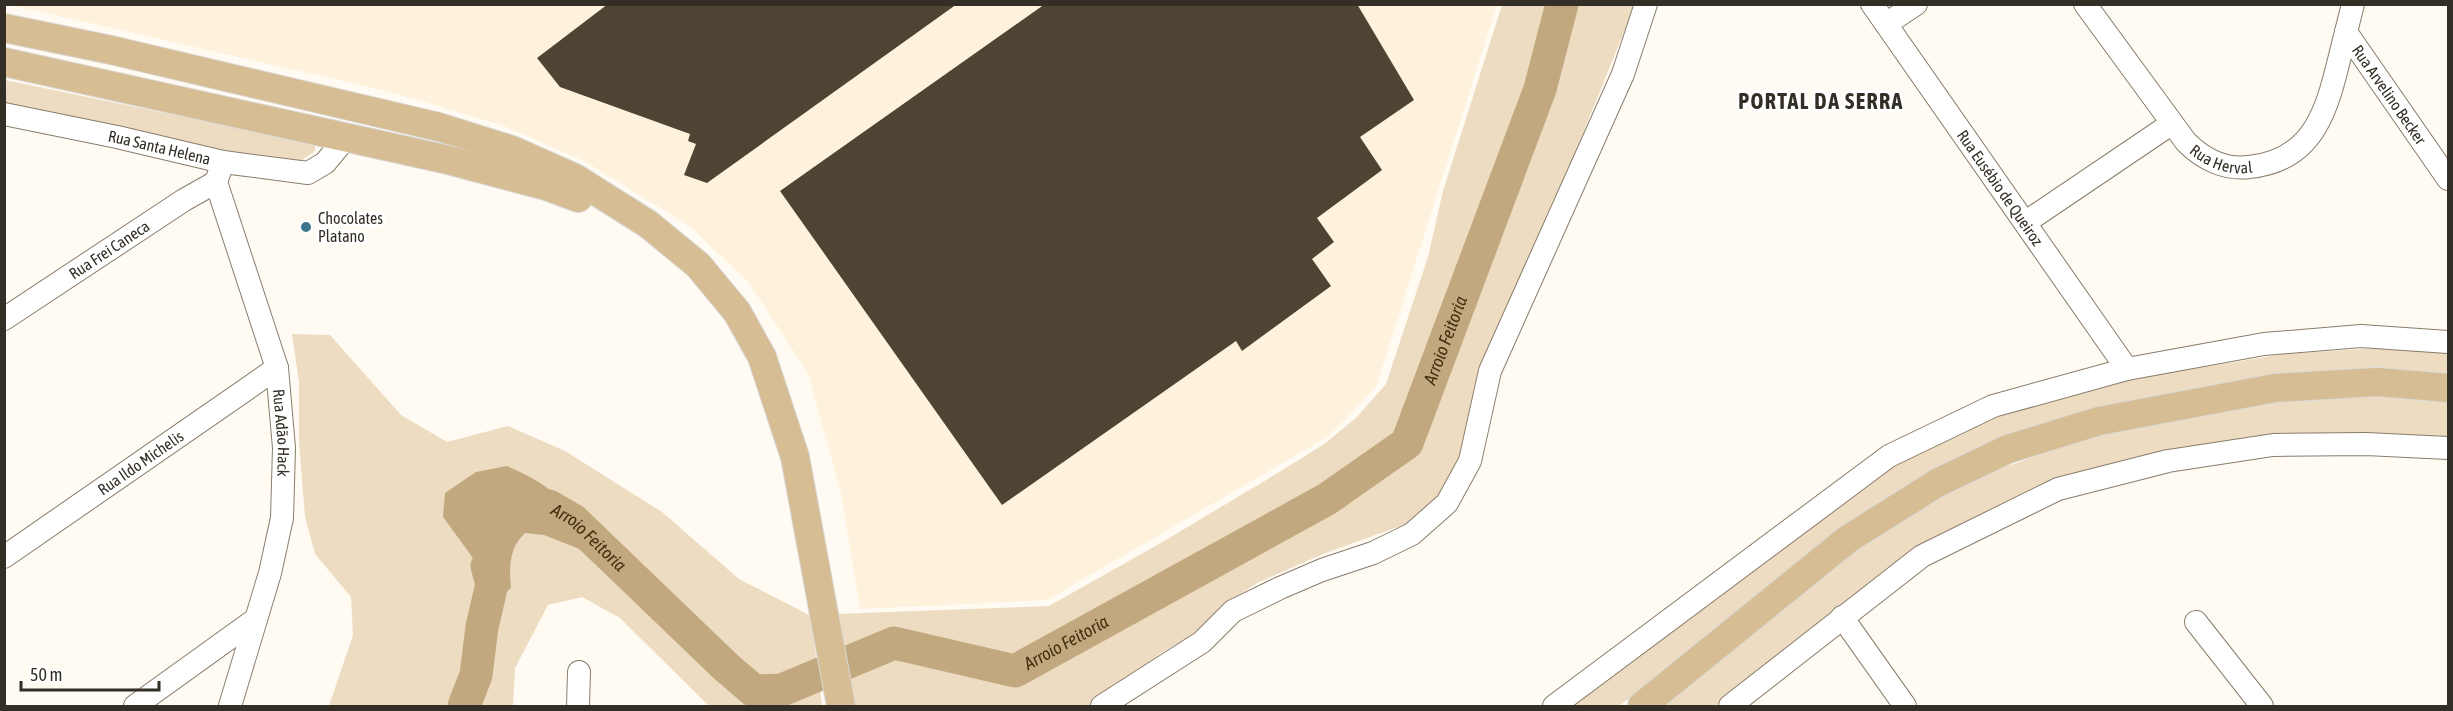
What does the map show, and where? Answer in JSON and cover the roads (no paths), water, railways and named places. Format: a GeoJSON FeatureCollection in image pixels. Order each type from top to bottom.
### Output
{"type":"FeatureCollection","features":[{"type":"Feature","properties":{"kind":"main road"},"geometry":{"type":"LineString","coordinates":[[4,28],[111,50],[460,134],[512,150],[575,178],[648,224],[698,265],[737,312],[762,357],[795,457],[841,706]]}},
{"type":"Feature","properties":{"kind":"main road"},"geometry":{"type":"LineString","coordinates":[[4,62],[105,82],[444,159],[546,186],[648,224]]}},
{"type":"Feature","properties":{"kind":"main road"},"geometry":{"type":"LineString","coordinates":[[1642,706],[1848,539],[1937,483],[2008,449],[2099,421],[2275,388],[2377,382],[2448,388]]}},
{"type":"Feature","properties":{"kind":"street"},"geometry":{"type":"LineString","coordinates":[[1102,706],[1202,642],[1233,611],[1280,588],[1322,570],[1373,553],[1412,534],[1447,502],[1470,460],[1490,371],[1623,74],[1646,4]]}},
{"type":"Feature","properties":{"kind":"street","name":"Rua Eusébio de Queiroz"},"geometry":{"type":"LineString","coordinates":[[1872,4],[2127,369]]}},
{"type":"Feature","properties":{"kind":"street"},"geometry":{"type":"LineString","coordinates":[[1886,24],[1916,4]]}},
{"type":"Feature","properties":{"kind":"street","name":"Rua Herval"},"geometry":{"type":"LineString","coordinates":[[2085,4],[2171,124],[2197,153],[2225,165],[2242,168],[2283,159],[2302,146],[2318,125],[2333,83],[2346,32]]}},
{"type":"Feature","properties":{"kind":"street","name":"Rua Arvelino Becker"},"geometry":{"type":"LineString","coordinates":[[2353,4],[2346,32],[2448,179]]}},
{"type":"Feature","properties":{"kind":"street","name":"Rua Santa Helena"},"geometry":{"type":"LineString","coordinates":[[4,114],[117,137],[220,172],[308,173],[325,163],[339,146],[343,137]]}},
{"type":"Feature","properties":{"kind":"street"},"geometry":{"type":"LineString","coordinates":[[2026,222],[2171,124]]}},
{"type":"Feature","properties":{"kind":"street","name":"Rua Frei Caneca"},"geometry":{"type":"LineString","coordinates":[[4,320],[184,200],[220,172]]}},
{"type":"Feature","properties":{"kind":"street","name":"Rua Adão Hack"},"geometry":{"type":"LineString","coordinates":[[220,172],[228,214],[277,368],[284,448],[282,518],[270,573],[230,706]]}},
{"type":"Feature","properties":{"kind":"street"},"geometry":{"type":"LineString","coordinates":[[1554,706],[1889,456],[1993,406],[2127,369],[2275,343],[2361,336],[2448,342]]}},
{"type":"Feature","properties":{"kind":"street","name":"Rua Ildo Michelis"},"geometry":{"type":"LineString","coordinates":[[4,557],[277,368]]}},
{"type":"Feature","properties":{"kind":"street"},"geometry":{"type":"LineString","coordinates":[[1730,706],[1922,556],[2058,489],[2168,461],[2273,445],[2366,444],[2448,448]]}},
{"type":"Feature","properties":{"kind":"street"},"geometry":{"type":"LineString","coordinates":[[1842,617],[1905,706]]}},
{"type":"Feature","properties":{"kind":"street"},"geometry":{"type":"LineString","coordinates":[[135,706],[256,620]]}},
{"type":"Feature","properties":{"kind":"street"},"geometry":{"type":"LineString","coordinates":[[2196,622],[2262,706]]}},
{"type":"Feature","properties":{"kind":"street"},"geometry":{"type":"LineString","coordinates":[[578,706],[579,672]]}},
{"type":"Feature","properties":{"kind":"water"},"geometry":{"type":"Polygon","coordinates":[[[507,466],[540,483],[561,500],[597,543],[597,556],[544,535],[525,533],[516,545],[511,558],[511,588],[487,608],[492,584],[443,517],[445,493],[476,472],[507,466]]]}},
{"type":"Feature","properties":{"kind":"waterway","name":"Arroio Feitoria"},"geometry":{"type":"LineString","coordinates":[[549,506],[573,520],[754,691],[782,690],[894,643],[1015,671],[1327,499],[1407,443],[1540,89],[1562,4]]}},
{"type":"Feature","properties":{"kind":"waterway","name":"Arroio Feitoria"},"geometry":{"type":"LineString","coordinates":[[464,706],[476,675],[482,627],[492,584],[487,566]]}},
{"type":"Feature","properties":{"kind":"place","name":"Chocolates Platano"},"geometry":{"type":"Point","coordinates":[306,227]}},
{"type":"Feature","properties":{"kind":"district","name":"PORTAL DA SERRA"},"geometry":{"type":"Point","coordinates":[1821,101]}}]}
